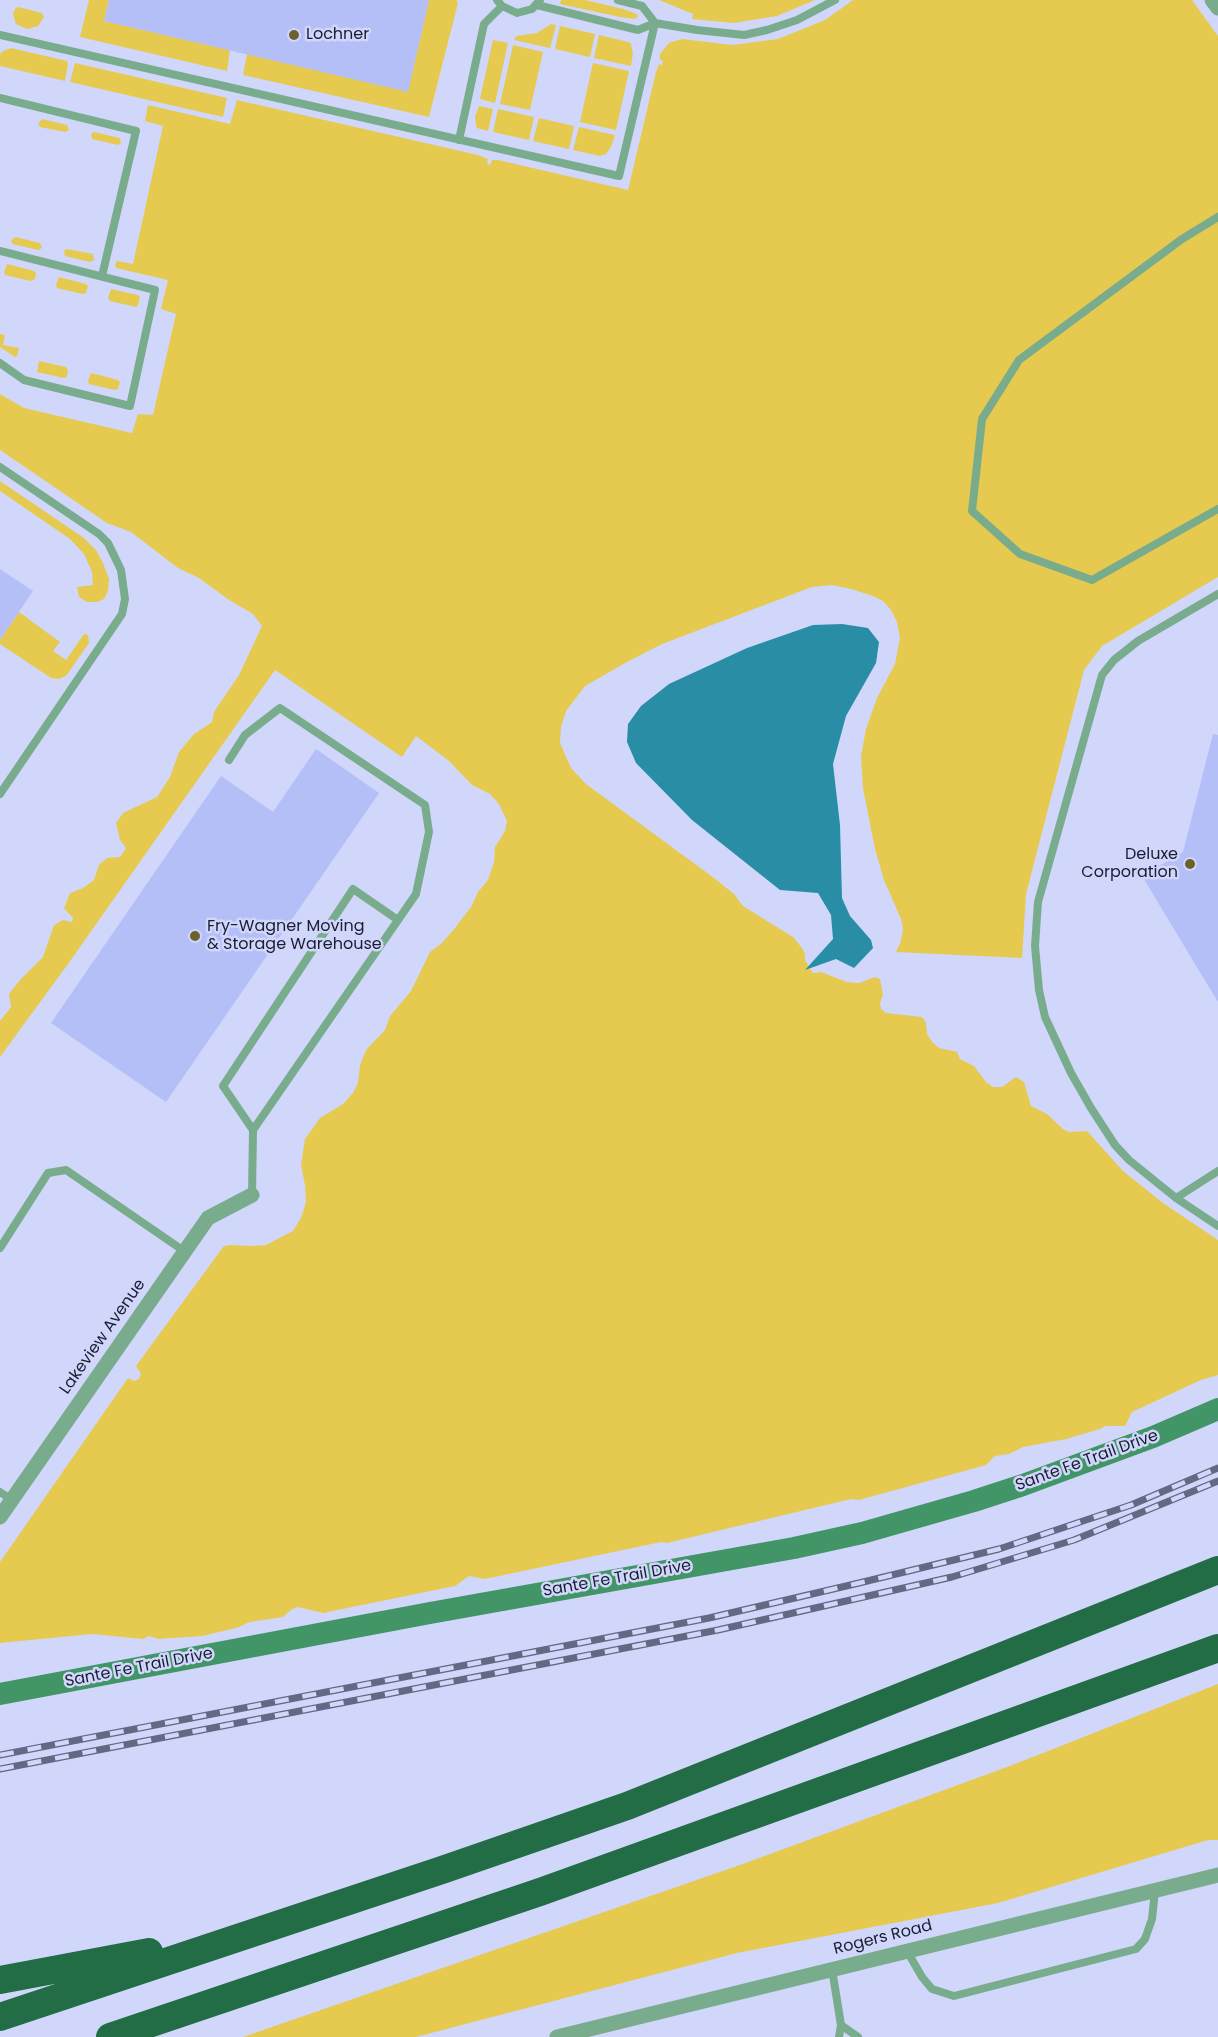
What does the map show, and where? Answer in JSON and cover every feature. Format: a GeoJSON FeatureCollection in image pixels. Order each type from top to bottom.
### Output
{"type":"FeatureCollection","features":[{"type":"Feature","properties":{"kind":"highway"},"geometry":{"type":"LineString","coordinates":[[0,2016],[257,1932],[627,1806],[1218,1570]]}},
{"type":"Feature","properties":{"kind":"highway"},"geometry":{"type":"LineString","coordinates":[[110,2037],[540,1892],[1218,1648]]}},
{"type":"Feature","properties":{"kind":"highway"},"geometry":{"type":"LineString","coordinates":[[0,1980],[257,1932]]}},
{"type":"Feature","properties":{"kind":"main road","name":"Sante Fe Trail Drive"},"geometry":{"type":"LineString","coordinates":[[0,1694],[430,1613],[794,1548],[861,1533],[1023,1485],[1153,1437],[1218,1409]]}},
{"type":"Feature","properties":{"kind":"street"},"geometry":{"type":"LineString","coordinates":[[1212,0],[1218,8]]}},
{"type":"Feature","properties":{"kind":"street","name":"Lakeview Avenue"},"geometry":{"type":"LineString","coordinates":[[0,1517],[6,1496],[207,1218],[252,1195]]}},
{"type":"Feature","properties":{"kind":"street","name":"Rogers Road"},"geometry":{"type":"LineString","coordinates":[[556,2037],[1218,1875]]}},
{"type":"Feature","properties":{"kind":"lane"},"geometry":{"type":"LineString","coordinates":[[618,0],[642,6],[655,23]]}},
{"type":"Feature","properties":{"kind":"lane"},"geometry":{"type":"LineString","coordinates":[[459,140],[484,24],[500,3],[517,13],[525,12],[538,3],[638,30],[655,23],[744,35],[797,20],[835,0]]}},
{"type":"Feature","properties":{"kind":"lane"},"geometry":{"type":"LineString","coordinates":[[0,35],[619,176],[655,23]]}},
{"type":"Feature","properties":{"kind":"lane"},"geometry":{"type":"LineString","coordinates":[[0,98],[136,131],[102,276]]}},
{"type":"Feature","properties":{"kind":"lane"},"geometry":{"type":"LineString","coordinates":[[1218,217],[1182,239],[1019,360],[982,419],[972,511],[1020,554],[1092,580],[1218,509]]}},
{"type":"Feature","properties":{"kind":"lane"},"geometry":{"type":"LineString","coordinates":[[0,251],[155,290],[130,406],[24,380],[0,363]]}},
{"type":"Feature","properties":{"kind":"lane"},"geometry":{"type":"LineString","coordinates":[[0,467],[99,534],[108,543],[121,570],[124,599],[122,614],[0,794]]}},
{"type":"Feature","properties":{"kind":"lane"},"geometry":{"type":"LineString","coordinates":[[1218,594],[1138,641],[1114,660],[1102,675],[1038,903],[1035,924],[1037,968],[1045,1017],[1071,1074],[1091,1108],[1115,1145],[1143,1173],[1218,1226]]}},
{"type":"Feature","properties":{"kind":"lane"},"geometry":{"type":"LineString","coordinates":[[229,760],[245,735],[280,708],[425,805],[429,832],[416,894],[253,1130],[252,1195]]}},
{"type":"Feature","properties":{"kind":"lane"},"geometry":{"type":"LineString","coordinates":[[253,1130],[223,1086],[353,889],[398,920]]}},
{"type":"Feature","properties":{"kind":"lane"},"geometry":{"type":"LineString","coordinates":[[0,1248],[48,1173],[66,1170],[184,1251]]}},
{"type":"Feature","properties":{"kind":"lane"},"geometry":{"type":"LineString","coordinates":[[1176,1198],[1218,1171]]}},
{"type":"Feature","properties":{"kind":"lane"},"geometry":{"type":"LineString","coordinates":[[907,1951],[932,1989],[954,1996],[1136,1948],[1145,1939],[1152,1919],[1155,1891]]}},
{"type":"Feature","properties":{"kind":"lane"},"geometry":{"type":"LineString","coordinates":[[832,1969],[841,2025],[839,2037]]}},
{"type":"Feature","properties":{"kind":"lane"},"geometry":{"type":"LineString","coordinates":[[841,2025],[858,2037]]}},
{"type":"Feature","properties":{"kind":"shaded area"},"geometry":{"type":"Polygon","coordinates":[[[89,0],[109,0],[104,21],[230,50],[227,71],[80,37],[89,0]]]}},
{"type":"Feature","properties":{"kind":"shaded area"},"geometry":{"type":"Polygon","coordinates":[[[429,0],[456,0],[458,3],[429,117],[243,75],[247,54],[408,91],[429,0]]]}},
{"type":"Feature","properties":{"kind":"shaded area"},"geometry":{"type":"Polygon","coordinates":[[[561,0],[585,0],[623,9],[638,16],[635,19],[620,17],[560,4],[561,0]]]}},
{"type":"Feature","properties":{"kind":"shaded area"},"geometry":{"type":"Polygon","coordinates":[[[659,0],[815,0],[777,16],[734,23],[692,19],[693,14],[659,0]]]}},
{"type":"Feature","properties":{"kind":"shaded area"},"geometry":{"type":"Polygon","coordinates":[[[853,0],[1192,0],[1218,36],[1218,577],[1102,646],[1084,670],[1026,894],[1022,958],[896,952],[903,928],[884,880],[875,849],[863,788],[861,756],[866,729],[877,698],[895,664],[900,638],[897,622],[891,610],[883,601],[873,596],[832,585],[812,587],[662,644],[585,686],[566,711],[561,727],[560,743],[571,768],[586,784],[714,878],[734,894],[743,906],[793,937],[802,948],[805,960],[813,973],[821,972],[847,982],[859,983],[875,977],[880,979],[883,995],[880,1003],[881,1009],[886,1013],[922,1017],[926,1023],[927,1034],[933,1043],[939,1048],[957,1052],[960,1059],[974,1066],[986,1082],[993,1087],[1002,1087],[1016,1077],[1024,1082],[1031,1106],[1047,1114],[1069,1132],[1087,1131],[1123,1171],[1163,1203],[1218,1240],[1218,1375],[1201,1380],[1132,1412],[1125,1426],[1105,1426],[1066,1439],[1023,1447],[1009,1454],[995,1456],[986,1465],[859,1500],[851,1499],[667,1543],[661,1542],[485,1579],[469,1576],[455,1586],[323,1613],[298,1607],[283,1617],[250,1622],[236,1628],[202,1636],[158,1639],[149,1636],[143,1639],[92,1634],[0,1643],[0,1562],[128,1378],[134,1381],[139,1379],[141,1374],[136,1366],[224,1246],[266,1245],[293,1231],[301,1218],[306,1202],[301,1165],[305,1139],[320,1118],[343,1104],[353,1093],[358,1083],[360,1065],[366,1050],[385,1030],[390,1016],[411,991],[430,952],[442,943],[455,928],[488,880],[494,862],[495,847],[505,831],[507,821],[499,804],[490,794],[472,785],[449,761],[416,736],[402,757],[275,670],[0,1057],[0,1021],[11,1007],[9,994],[43,957],[54,925],[63,920],[72,922],[73,918],[64,908],[70,893],[94,880],[99,865],[107,858],[120,857],[126,848],[120,840],[116,823],[123,813],[157,797],[170,777],[179,752],[194,734],[212,722],[214,712],[239,675],[262,626],[253,614],[199,578],[178,568],[131,532],[107,523],[0,450],[0,394],[24,408],[132,433],[138,414],[153,415],[176,314],[161,309],[168,280],[116,268],[115,265],[117,261],[133,264],[163,126],[145,121],[148,105],[230,124],[237,100],[478,155],[488,159],[487,164],[490,165],[492,160],[498,160],[628,190],[656,72],[663,61],[660,60],[660,54],[669,43],[682,39],[732,45],[778,39],[825,20],[853,0]]]}},
{"type":"Feature","properties":{"kind":"shaded area"},"geometry":{"type":"Polygon","coordinates":[[[18,7],[42,13],[44,17],[38,26],[27,29],[16,24],[13,14],[18,7]]]}},
{"type":"Feature","properties":{"kind":"shaded area"},"geometry":{"type":"Polygon","coordinates":[[[551,24],[556,25],[550,48],[514,40],[516,36],[537,33],[551,24]]]}},
{"type":"Feature","properties":{"kind":"shaded area"},"geometry":{"type":"Polygon","coordinates":[[[560,26],[595,34],[590,57],[555,49],[560,26]]]}},
{"type":"Feature","properties":{"kind":"shaded area"},"geometry":{"type":"Polygon","coordinates":[[[599,35],[631,44],[633,53],[631,66],[594,58],[599,35]]]}},
{"type":"Feature","properties":{"kind":"shaded area"},"geometry":{"type":"Polygon","coordinates":[[[493,40],[508,43],[495,103],[480,99],[493,40]]]}},
{"type":"Feature","properties":{"kind":"shaded area"},"geometry":{"type":"Polygon","coordinates":[[[513,45],[543,52],[530,110],[500,104],[513,45]]]}},
{"type":"Feature","properties":{"kind":"shaded area"},"geometry":{"type":"Polygon","coordinates":[[[11,48],[67,61],[65,81],[0,66],[0,54],[11,48]]]}},
{"type":"Feature","properties":{"kind":"shaded area"},"geometry":{"type":"Polygon","coordinates":[[[75,63],[227,98],[223,117],[70,82],[75,63]]]}},
{"type":"Feature","properties":{"kind":"shaded area"},"geometry":{"type":"Polygon","coordinates":[[[593,63],[629,71],[616,130],[580,122],[593,63]]]}},
{"type":"Feature","properties":{"kind":"shaded area"},"geometry":{"type":"Polygon","coordinates":[[[479,106],[493,109],[488,131],[477,128],[475,117],[479,106]]]}},
{"type":"Feature","properties":{"kind":"shaded area"},"geometry":{"type":"Polygon","coordinates":[[[498,109],[534,117],[529,140],[493,132],[498,109]]]}},
{"type":"Feature","properties":{"kind":"shaded area"},"geometry":{"type":"Polygon","coordinates":[[[539,118],[574,126],[569,149],[533,141],[539,118]]]}},
{"type":"Feature","properties":{"kind":"shaded area"},"geometry":{"type":"Polygon","coordinates":[[[42,119],[67,125],[69,130],[65,132],[40,127],[38,124],[42,119]]]}},
{"type":"Feature","properties":{"kind":"shaded area"},"geometry":{"type":"Polygon","coordinates":[[[579,127],[615,135],[606,154],[600,156],[573,150],[579,127]]]}},
{"type":"Feature","properties":{"kind":"shaded area"},"geometry":{"type":"Polygon","coordinates":[[[94,132],[120,138],[121,143],[118,145],[92,139],[91,134],[94,132]]]}},
{"type":"Feature","properties":{"kind":"shaded area"},"geometry":{"type":"Polygon","coordinates":[[[15,237],[40,243],[42,248],[38,250],[13,244],[11,241],[15,237]]]}},
{"type":"Feature","properties":{"kind":"shaded area"},"geometry":{"type":"Polygon","coordinates":[[[67,249],[93,254],[94,260],[90,262],[65,256],[64,251],[67,249]]]}},
{"type":"Feature","properties":{"kind":"shaded area"},"geometry":{"type":"Polygon","coordinates":[[[7,264],[34,271],[35,279],[31,281],[5,275],[7,264]]]}},
{"type":"Feature","properties":{"kind":"shaded area"},"geometry":{"type":"Polygon","coordinates":[[[59,277],[86,284],[88,286],[86,293],[57,288],[59,277]]]}},
{"type":"Feature","properties":{"kind":"shaded area"},"geometry":{"type":"Polygon","coordinates":[[[111,289],[138,295],[140,297],[138,305],[136,307],[110,301],[108,298],[111,289]]]}},
{"type":"Feature","properties":{"kind":"shaded area"},"geometry":{"type":"Polygon","coordinates":[[[0,334],[5,335],[3,345],[19,348],[17,356],[15,357],[0,347],[0,334]]]}},
{"type":"Feature","properties":{"kind":"shaded area"},"geometry":{"type":"Polygon","coordinates":[[[39,361],[66,367],[67,377],[37,372],[39,361]]]}},
{"type":"Feature","properties":{"kind":"shaded area"},"geometry":{"type":"Polygon","coordinates":[[[91,373],[118,380],[120,382],[118,389],[89,384],[91,373]]]}},
{"type":"Feature","properties":{"kind":"shaded area"},"geometry":{"type":"Polygon","coordinates":[[[0,481],[84,538],[96,550],[109,579],[108,591],[104,599],[87,602],[79,597],[77,587],[93,585],[92,572],[84,554],[70,539],[0,491],[0,481]]]}},
{"type":"Feature","properties":{"kind":"shaded area"},"geometry":{"type":"Polygon","coordinates":[[[19,612],[60,642],[53,651],[66,660],[84,634],[88,635],[89,643],[66,676],[59,679],[51,678],[0,644],[0,640],[19,612]]]}},
{"type":"Feature","properties":{"kind":"shaded area"},"geometry":{"type":"Polygon","coordinates":[[[1218,1684],[1218,1840],[1208,1840],[998,1903],[737,1953],[416,2037],[243,2037],[740,1865],[1015,1764],[1218,1684]]]}},
{"type":"Feature","properties":{"kind":"water"},"geometry":{"type":"Polygon","coordinates":[[[842,624],[868,628],[879,642],[876,663],[846,716],[833,764],[840,825],[842,898],[850,916],[871,940],[873,948],[854,968],[836,959],[805,970],[833,939],[831,915],[818,893],[780,890],[692,820],[636,763],[627,742],[628,724],[641,706],[669,684],[747,648],[813,625],[842,624]]]}},
{"type":"Feature","properties":{"kind":"building","name":"Lochner"},"geometry":{"type":"Polygon","coordinates":[[[109,0],[429,0],[408,92],[104,21],[109,0]]]}},
{"type":"Feature","properties":{"kind":"building"},"geometry":{"type":"Polygon","coordinates":[[[0,569],[33,591],[0,640],[0,569]]]}},
{"type":"Feature","properties":{"kind":"building","name":"Deluxe Corporation"},"geometry":{"type":"Polygon","coordinates":[[[1213,734],[1218,735],[1218,1002],[1142,876],[1183,852],[1213,734]]]}},
{"type":"Feature","properties":{"kind":"building","name":"Fry-Wagner Moving & Storage Warehouse"},"geometry":{"type":"Polygon","coordinates":[[[316,749],[379,793],[166,1102],[51,1023],[221,776],[273,812],[316,749]]]}},
{"type":"Feature","properties":{"kind":"railway"},"geometry":{"type":"LineString","coordinates":[[0,1755],[709,1618],[859,1583],[999,1549],[1131,1505],[1218,1468]]}},
{"type":"Feature","properties":{"kind":"railway"},"geometry":{"type":"LineString","coordinates":[[0,1769],[718,1630],[952,1577],[1074,1540],[1218,1481]]}},
{"type":"Feature","properties":{"kind":"place","name":"Lochner"},"geometry":{"type":"Point","coordinates":[294,35]}},
{"type":"Feature","properties":{"kind":"place","name":"Deluxe Corporation"},"geometry":{"type":"Point","coordinates":[1190,864]}},
{"type":"Feature","properties":{"kind":"place","name":"Fry-Wagner Moving & Storage Warehouse"},"geometry":{"type":"Point","coordinates":[195,936]}}]}
